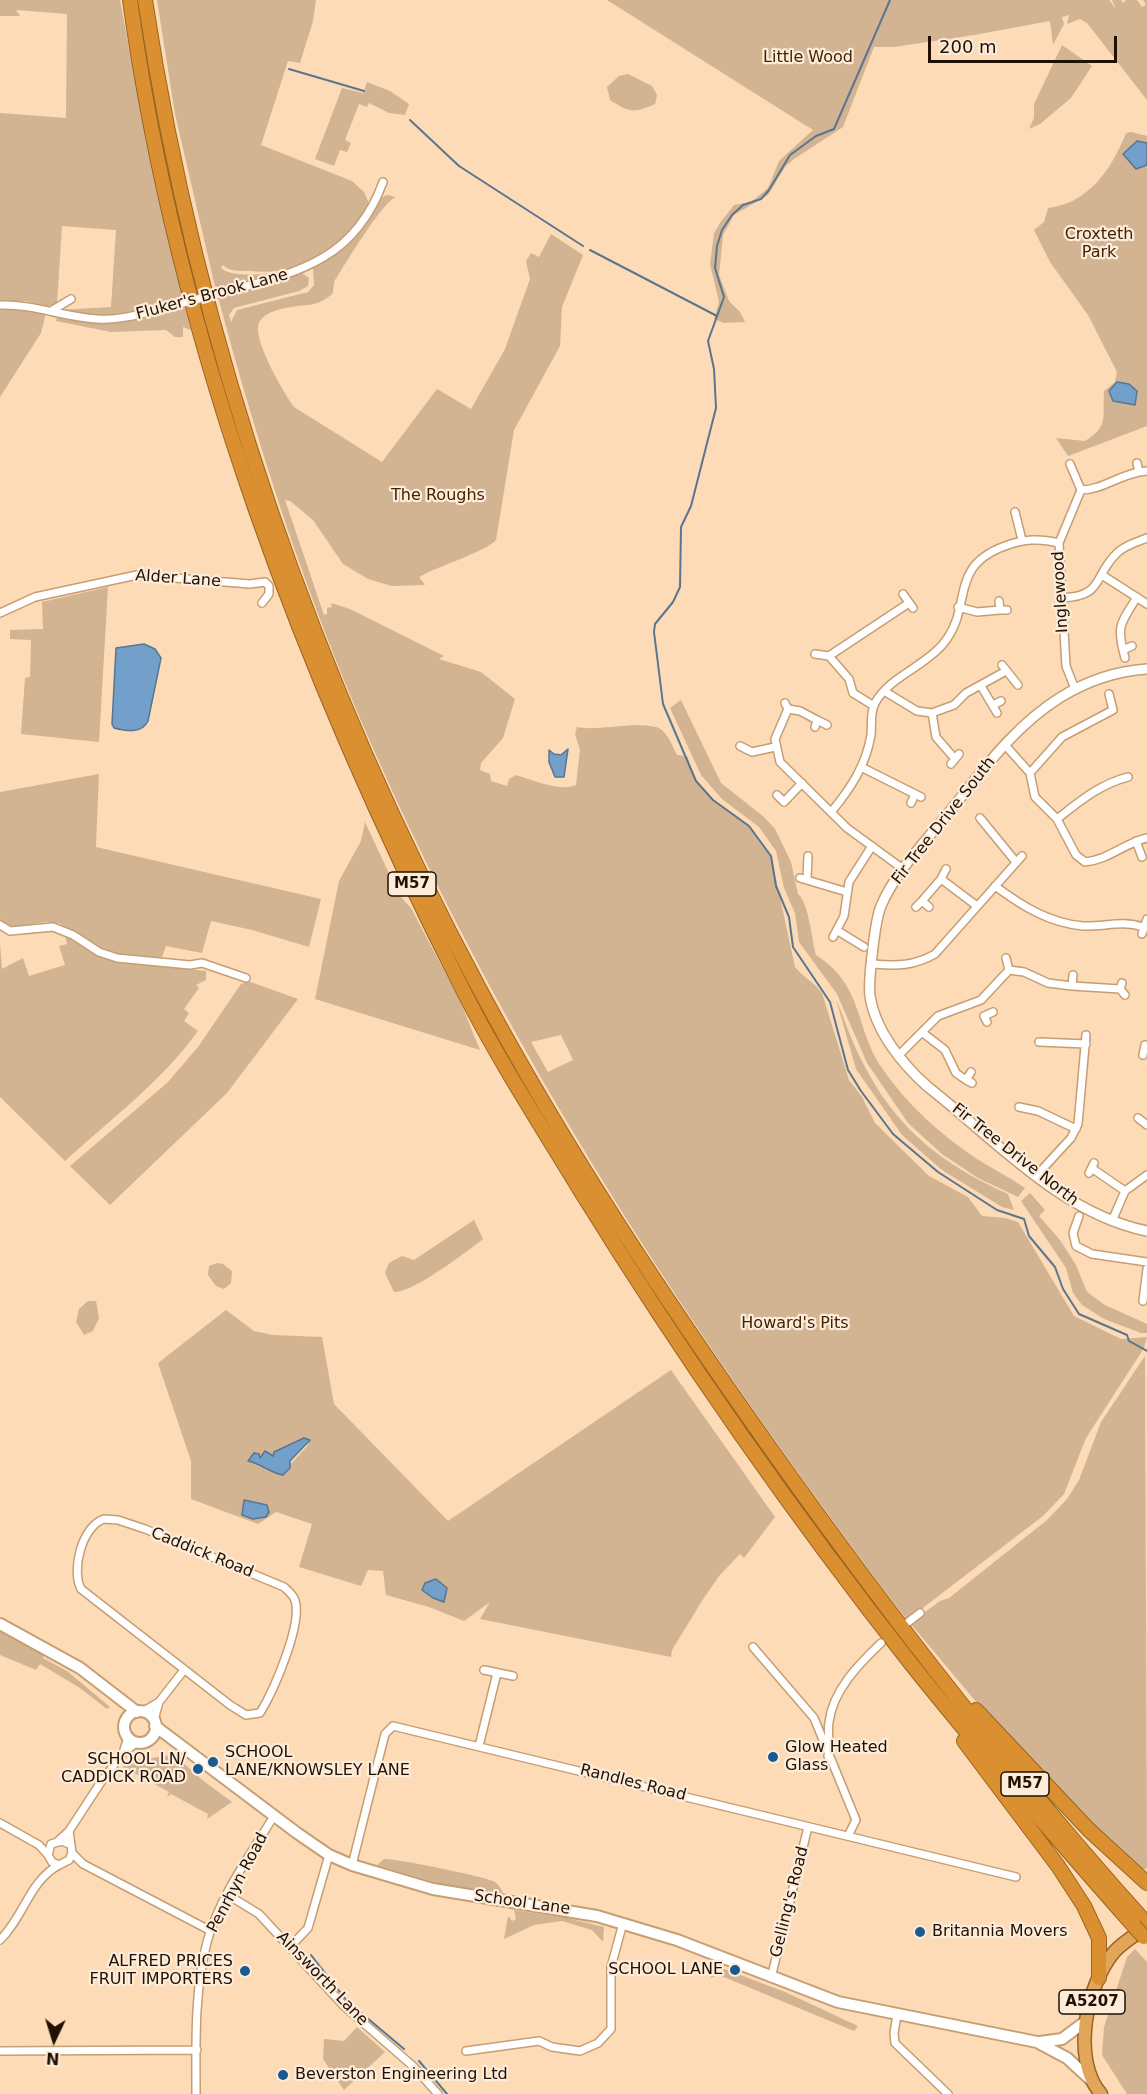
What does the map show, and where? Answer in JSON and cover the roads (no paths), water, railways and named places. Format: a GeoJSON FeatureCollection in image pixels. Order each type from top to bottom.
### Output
{"type":"FeatureCollection","features":[{"type":"Feature","properties":{"kind":"highway","name":"M57"},"geometry":{"type":"LineString","coordinates":[[130,0],[140,74],[183,275],[242,471],[289,607],[376,807],[466,996],[654,1309],[838,1569],[913,1667],[1144,1929]]}},
{"type":"Feature","properties":{"kind":"highway","name":"M57"},"geometry":{"type":"LineString","coordinates":[[145,0],[155,67],[197,266],[249,448],[301,597],[387,802],[480,990],[563,1134],[675,1313],[843,1551],[912,1643],[1005,1760],[1144,1929]]}},
{"type":"Feature","properties":{"kind":"highway"},"geometry":{"type":"LineString","coordinates":[[912,1643],[1089,1830],[1147,1883]]}},
{"type":"Feature","properties":{"kind":"highway"},"geometry":{"type":"LineString","coordinates":[[913,1667],[937,1704],[1058,1866],[1084,1906],[1099,1938],[1099,1978]]}},
{"type":"Feature","properties":{"kind":"highway","name":"A5207"},"geometry":{"type":"LineString","coordinates":[[1101,2094],[1091,2080],[1084,2051],[1086,2021],[1099,1978],[1115,1951],[1144,1929]]}},
{"type":"Feature","properties":{"kind":"main road"},"geometry":{"type":"LineString","coordinates":[[0,1624],[80,1668],[111,1693],[155,1723],[150,1740]]}},
{"type":"Feature","properties":{"kind":"main road"},"geometry":{"type":"LineString","coordinates":[[111,1693],[132,1740],[173,1742]]}},
{"type":"Feature","properties":{"kind":"main road"},"geometry":{"type":"LineString","coordinates":[[125,1723],[140,1712]]}},
{"type":"Feature","properties":{"kind":"main road","name":"School Lane"},"geometry":{"type":"LineString","coordinates":[[155,1723],[173,1742],[274,1816],[329,1855],[352,1865],[433,1889],[572,1910],[677,1940],[838,2002],[1036,2042],[1056,2050],[1091,2080]]}},
{"type":"Feature","properties":{"kind":"main road","name":"School Lane"},"geometry":{"type":"LineString","coordinates":[[1036,2042],[1062,2039],[1086,2021]]}},
{"type":"Feature","properties":{"kind":"street","name":"Fluker's Brook Lane"},"geometry":{"type":"LineString","coordinates":[[0,305],[25,304],[99,320],[125,317],[291,274],[317,262],[341,245],[364,222],[383,182]]}},
{"type":"Feature","properties":{"kind":"street"},"geometry":{"type":"LineString","coordinates":[[51,311],[71,299]]}},
{"type":"Feature","properties":{"kind":"street"},"geometry":{"type":"LineString","coordinates":[[1070,464],[1081,490],[1095,489],[1114,478],[1143,472],[1137,463]]}},
{"type":"Feature","properties":{"kind":"street","name":"Inglewood"},"geometry":{"type":"LineString","coordinates":[[1075,689],[1066,666],[1059,543],[1081,490]]}},
{"type":"Feature","properties":{"kind":"street"},"geometry":{"type":"LineString","coordinates":[[1022,540],[1016,515],[1025,513]]}},
{"type":"Feature","properties":{"kind":"street"},"geometry":{"type":"LineString","coordinates":[[1061,598],[1076,598],[1090,593],[1121,549],[1147,537]]}},
{"type":"Feature","properties":{"kind":"street"},"geometry":{"type":"LineString","coordinates":[[832,811],[854,784],[861,767],[869,743],[874,706],[884,690],[942,645],[953,630],[967,576],[980,558],[1022,540],[1036,539],[1059,543]]}},
{"type":"Feature","properties":{"kind":"street","name":"Alder Lane"},"geometry":{"type":"LineString","coordinates":[[0,614],[35,597],[137,574],[228,582],[265,582],[269,586],[269,594],[262,603]]}},
{"type":"Feature","properties":{"kind":"street"},"geometry":{"type":"LineString","coordinates":[[1102,575],[1147,604]]}},
{"type":"Feature","properties":{"kind":"street"},"geometry":{"type":"LineString","coordinates":[[815,654],[829,656],[911,605],[903,594]]}},
{"type":"Feature","properties":{"kind":"street"},"geometry":{"type":"LineString","coordinates":[[1125,658],[1118,637],[1120,625],[1137,597]]}},
{"type":"Feature","properties":{"kind":"street"},"geometry":{"type":"LineString","coordinates":[[958,607],[977,612],[1003,610],[999,601]]}},
{"type":"Feature","properties":{"kind":"street"},"geometry":{"type":"LineString","coordinates":[[1123,650],[1132,646]]}},
{"type":"Feature","properties":{"kind":"street"},"geometry":{"type":"LineString","coordinates":[[829,656],[849,679],[853,693],[874,706]]}},
{"type":"Feature","properties":{"kind":"street"},"geometry":{"type":"LineString","coordinates":[[884,690],[917,711],[932,712],[954,705],[966,693],[981,686],[1004,668],[1018,685]]}},
{"type":"Feature","properties":{"kind":"street","name":"Fir Tree Drive South"},"geometry":{"type":"LineString","coordinates":[[899,1055],[882,1030],[870,996],[873,948],[881,907],[903,869],[1005,745],[1029,720],[1075,689],[1128,670],[1147,669]]}},
{"type":"Feature","properties":{"kind":"street"},"geometry":{"type":"LineString","coordinates":[[981,686],[998,713]]}},
{"type":"Feature","properties":{"kind":"street"},"geometry":{"type":"LineString","coordinates":[[1030,773],[1062,737],[1113,710],[1109,694]]}},
{"type":"Feature","properties":{"kind":"street"},"geometry":{"type":"LineString","coordinates":[[993,705],[1000,701]]}},
{"type":"Feature","properties":{"kind":"street"},"geometry":{"type":"LineString","coordinates":[[827,725],[816,723],[800,711],[787,706],[776,733],[775,747],[780,762],[847,828],[903,869]]}},
{"type":"Feature","properties":{"kind":"street"},"geometry":{"type":"LineString","coordinates":[[932,712],[936,737],[955,759]]}},
{"type":"Feature","properties":{"kind":"street"},"geometry":{"type":"LineString","coordinates":[[1005,745],[1030,773],[1035,797],[1057,819],[1076,855],[1085,862],[1098,861],[1136,841],[1147,838]]}},
{"type":"Feature","properties":{"kind":"street"},"geometry":{"type":"LineString","coordinates":[[742,751],[755,752],[775,747]]}},
{"type":"Feature","properties":{"kind":"street"},"geometry":{"type":"LineString","coordinates":[[861,767],[918,796],[911,804]]}},
{"type":"Feature","properties":{"kind":"street"},"geometry":{"type":"LineString","coordinates":[[1057,819],[1090,794],[1113,781],[1128,777]]}},
{"type":"Feature","properties":{"kind":"street"},"geometry":{"type":"LineString","coordinates":[[777,795],[782,805],[802,783]]}},
{"type":"Feature","properties":{"kind":"street"},"geometry":{"type":"LineString","coordinates":[[873,964],[901,966],[919,963],[935,954],[1019,859],[988,830],[980,818]]}},
{"type":"Feature","properties":{"kind":"street"},"geometry":{"type":"LineString","coordinates":[[981,835],[988,830]]}},
{"type":"Feature","properties":{"kind":"street"},"geometry":{"type":"LineString","coordinates":[[1136,841],[1142,857]]}},
{"type":"Feature","properties":{"kind":"street"},"geometry":{"type":"LineString","coordinates":[[864,947],[836,934],[844,916],[846,892],[854,873],[872,846]]}},
{"type":"Feature","properties":{"kind":"street"},"geometry":{"type":"LineString","coordinates":[[808,856],[803,878],[846,892]]}},
{"type":"Feature","properties":{"kind":"street"},"geometry":{"type":"LineString","coordinates":[[916,907],[941,879],[946,869]]}},
{"type":"Feature","properties":{"kind":"street"},"geometry":{"type":"LineString","coordinates":[[941,879],[977,906]]}},
{"type":"Feature","properties":{"kind":"street"},"geometry":{"type":"LineString","coordinates":[[995,886],[1021,905],[1053,921],[1084,926],[1128,923],[1143,930],[1147,919]]}},
{"type":"Feature","properties":{"kind":"street"},"geometry":{"type":"LineString","coordinates":[[922,902],[929,907]]}},
{"type":"Feature","properties":{"kind":"street"},"geometry":{"type":"LineString","coordinates":[[0,925],[10,931],[53,927],[73,934],[108,956],[190,966],[202,963],[246,978]]}},
{"type":"Feature","properties":{"kind":"street"},"geometry":{"type":"LineString","coordinates":[[1006,958],[1009,970]]}},
{"type":"Feature","properties":{"kind":"street"},"geometry":{"type":"LineString","coordinates":[[1009,970],[1024,972],[1048,983],[1122,989]]}},
{"type":"Feature","properties":{"kind":"street"},"geometry":{"type":"LineString","coordinates":[[899,1055],[941,1013],[978,1002],[1009,970]]}},
{"type":"Feature","properties":{"kind":"street"},"geometry":{"type":"LineString","coordinates":[[1072,986],[1073,975]]}},
{"type":"Feature","properties":{"kind":"street"},"geometry":{"type":"LineString","coordinates":[[978,1002],[985,1019],[993,1012]]}},
{"type":"Feature","properties":{"kind":"street"},"geometry":{"type":"LineString","coordinates":[[923,1033],[945,1050],[956,1073],[969,1082],[971,1072]]}},
{"type":"Feature","properties":{"kind":"street"},"geometry":{"type":"LineString","coordinates":[[1037,1175],[1076,1129],[1079,1118],[1086,1035]]}},
{"type":"Feature","properties":{"kind":"street"},"geometry":{"type":"LineString","coordinates":[[1038,1042],[1086,1044]]}},
{"type":"Feature","properties":{"kind":"street","name":"Fir Tree Drive North"},"geometry":{"type":"LineString","coordinates":[[899,1055],[928,1087],[1068,1199],[1112,1221],[1147,1231]]}},
{"type":"Feature","properties":{"kind":"street"},"geometry":{"type":"LineString","coordinates":[[1018,1106],[1038,1110],[1076,1129]]}},
{"type":"Feature","properties":{"kind":"street"},"geometry":{"type":"LineString","coordinates":[[1137,1117],[1147,1125]]}},
{"type":"Feature","properties":{"kind":"street"},"geometry":{"type":"LineString","coordinates":[[1092,1168],[1125,1191]]}},
{"type":"Feature","properties":{"kind":"street"},"geometry":{"type":"LineString","coordinates":[[1112,1221],[1125,1191],[1147,1175]]}},
{"type":"Feature","properties":{"kind":"street"},"geometry":{"type":"LineString","coordinates":[[1078,1216],[1073,1233],[1076,1246],[1092,1254],[1147,1262]]}},
{"type":"Feature","properties":{"kind":"street"},"geometry":{"type":"LineString","coordinates":[[1142,1309],[1145,1301],[1147,1269]]}},
{"type":"Feature","properties":{"kind":"street","name":"Caddick Road"},"geometry":{"type":"LineString","coordinates":[[118,1520],[145,1529],[284,1587],[294,1598],[295,1625],[268,1700],[260,1713],[246,1715],[184,1670],[81,1588],[76,1569],[85,1538],[92,1525],[99,1521],[118,1520]]}},
{"type":"Feature","properties":{"kind":"street"},"geometry":{"type":"LineString","coordinates":[[907,1623],[920,1613]]}},
{"type":"Feature","properties":{"kind":"street"},"geometry":{"type":"LineString","coordinates":[[828,1755],[829,1722],[841,1689],[852,1673],[881,1643]]}},
{"type":"Feature","properties":{"kind":"street"},"geometry":{"type":"LineString","coordinates":[[753,1647],[814,1718],[856,1820],[849,1836]]}},
{"type":"Feature","properties":{"kind":"street"},"geometry":{"type":"LineString","coordinates":[[140,1712],[159,1702],[184,1670]]}},
{"type":"Feature","properties":{"kind":"street"},"geometry":{"type":"LineString","coordinates":[[484,1670],[513,1676]]}},
{"type":"Feature","properties":{"kind":"street"},"geometry":{"type":"LineString","coordinates":[[479,1746],[497,1673]]}},
{"type":"Feature","properties":{"kind":"street"},"geometry":{"type":"LineString","coordinates":[[155,1723],[159,1702]]}},
{"type":"Feature","properties":{"kind":"street"},"geometry":{"type":"LineString","coordinates":[[815,1724],[829,1722]]}},
{"type":"Feature","properties":{"kind":"street","name":"Randles Road"},"geometry":{"type":"LineString","coordinates":[[352,1865],[388,1728],[400,1727],[1016,1877]]}},
{"type":"Feature","properties":{"kind":"street"},"geometry":{"type":"LineString","coordinates":[[0,1940],[10,1930],[47,1872],[48,1857],[54,1842],[69,1832],[132,1740]]}},
{"type":"Feature","properties":{"kind":"street","name":"Penrhyn Road"},"geometry":{"type":"LineString","coordinates":[[196,2094],[200,1981],[211,1931],[228,1895],[274,1816]]}},
{"type":"Feature","properties":{"kind":"street"},"geometry":{"type":"LineString","coordinates":[[0,1823],[39,1845],[48,1857],[63,1864],[83,1864]]}},
{"type":"Feature","properties":{"kind":"street","name":"Gelling's Road"},"geometry":{"type":"LineString","coordinates":[[771,1978],[808,1827]]}},
{"type":"Feature","properties":{"kind":"street"},"geometry":{"type":"LineString","coordinates":[[69,1832],[72,1852],[83,1864],[211,1931]]}},
{"type":"Feature","properties":{"kind":"street"},"geometry":{"type":"LineString","coordinates":[[39,1845],[54,1842],[69,1844]]}},
{"type":"Feature","properties":{"kind":"street"},"geometry":{"type":"LineString","coordinates":[[47,1872],[63,1864],[72,1852]]}},
{"type":"Feature","properties":{"kind":"street"},"geometry":{"type":"LineString","coordinates":[[290,1947],[308,1928],[329,1855]]}},
{"type":"Feature","properties":{"kind":"street","name":"Ainsworth Lane"},"geometry":{"type":"LineString","coordinates":[[228,1895],[259,1914],[344,2006],[414,2067],[438,2094]]}},
{"type":"Feature","properties":{"kind":"street"},"geometry":{"type":"LineString","coordinates":[[466,2051],[539,2041],[552,2047],[580,2051],[598,2043],[611,2029],[611,1967],[622,1923]]}},
{"type":"Feature","properties":{"kind":"street"},"geometry":{"type":"LineString","coordinates":[[897,2015],[895,2043],[948,2094]]}},
{"type":"Feature","properties":{"kind":"street"},"geometry":{"type":"LineString","coordinates":[[0,2051],[197,2050]]}},
{"type":"Feature","properties":{"kind":"water"},"geometry":{"type":"Polygon","coordinates":[[[1137,141],[1147,143],[1147,165],[1136,169],[1123,154],[1137,141]]]}},
{"type":"Feature","properties":{"kind":"water"},"geometry":{"type":"Polygon","coordinates":[[[1117,382],[1129,384],[1137,391],[1135,405],[1113,401],[1109,391],[1117,382]]]}},
{"type":"Feature","properties":{"kind":"water"},"geometry":{"type":"Polygon","coordinates":[[[144,644],[155,649],[161,658],[148,721],[138,730],[128,731],[114,728],[112,724],[116,648],[144,644]]]}},
{"type":"Feature","properties":{"kind":"water"},"geometry":{"type":"Polygon","coordinates":[[[568,749],[564,777],[555,777],[549,762],[549,750],[561,755],[568,749]]]}},
{"type":"Feature","properties":{"kind":"water"},"geometry":{"type":"Polygon","coordinates":[[[304,1438],[310,1440],[290,1461],[290,1468],[283,1475],[248,1461],[254,1453],[259,1454],[260,1458],[265,1451],[273,1456],[274,1452],[304,1438]]]}},
{"type":"Feature","properties":{"kind":"water"},"geometry":{"type":"Polygon","coordinates":[[[244,1500],[267,1505],[269,1512],[266,1517],[253,1519],[242,1515],[244,1500]]]}},
{"type":"Feature","properties":{"kind":"water"},"geometry":{"type":"Polygon","coordinates":[[[436,1579],[447,1588],[444,1602],[422,1590],[425,1583],[436,1579]]]}},
{"type":"Feature","properties":{"kind":"waterway"},"geometry":{"type":"LineString","coordinates":[[890,0],[834,129],[816,136],[790,155],[761,199],[743,205],[732,215],[722,230],[717,246],[715,268],[724,297],[708,341],[714,369],[716,408],[691,506],[681,527],[680,587],[673,602],[655,624],[654,632],[663,704],[696,781],[713,800],[749,826],[771,856],[776,886],[789,917],[793,947],[830,1002],[848,1070],[893,1134],[938,1172],[997,1210],[1024,1219],[1029,1236],[1055,1267],[1063,1289],[1079,1314],[1127,1335],[1129,1341],[1147,1351]]}},
{"type":"Feature","properties":{"kind":"waterway"},"geometry":{"type":"LineString","coordinates":[[289,69],[364,91]]}},
{"type":"Feature","properties":{"kind":"waterway"},"geometry":{"type":"LineString","coordinates":[[410,120],[459,166],[583,246]]}},
{"type":"Feature","properties":{"kind":"waterway"},"geometry":{"type":"LineString","coordinates":[[590,250],[717,316]]}},
{"type":"Feature","properties":{"kind":"waterway"},"geometry":{"type":"LineString","coordinates":[[311,1955],[347,2001],[404,2049]]}},
{"type":"Feature","properties":{"kind":"waterway"},"geometry":{"type":"LineString","coordinates":[[419,2061],[447,2094]]}},
{"type":"Feature","properties":{"kind":"place","name":"Glow Heated Glass"},"geometry":{"type":"Point","coordinates":[773,1757]}},
{"type":"Feature","properties":{"kind":"place","name":"SCHOOL LANE/KNOWSLEY LANE"},"geometry":{"type":"Point","coordinates":[213,1762]}},
{"type":"Feature","properties":{"kind":"place","name":"SCHOOL LN/ CADDICK ROAD"},"geometry":{"type":"Point","coordinates":[198,1769]}},
{"type":"Feature","properties":{"kind":"place","name":"Britannia Movers"},"geometry":{"type":"Point","coordinates":[920,1932]}},
{"type":"Feature","properties":{"kind":"place","name":"SCHOOL LANE"},"geometry":{"type":"Point","coordinates":[735,1970]}},
{"type":"Feature","properties":{"kind":"place","name":"ALFRED PRICES FRUIT IMPORTERS"},"geometry":{"type":"Point","coordinates":[245,1971]}},
{"type":"Feature","properties":{"kind":"place","name":"Beverston Engineering Ltd"},"geometry":{"type":"Point","coordinates":[283,2075]}},
{"type":"Feature","properties":{"kind":"park label","name":"Little Wood"},"geometry":{"type":"Point","coordinates":[808,58]}},
{"type":"Feature","properties":{"kind":"park label","name":"Croxteth Park"},"geometry":{"type":"Point","coordinates":[1099,244]}},
{"type":"Feature","properties":{"kind":"park label","name":"The Roughs"},"geometry":{"type":"Point","coordinates":[438,496]}},
{"type":"Feature","properties":{"kind":"park label","name":"Howard's Pits"},"geometry":{"type":"Point","coordinates":[795,1324]}}]}
